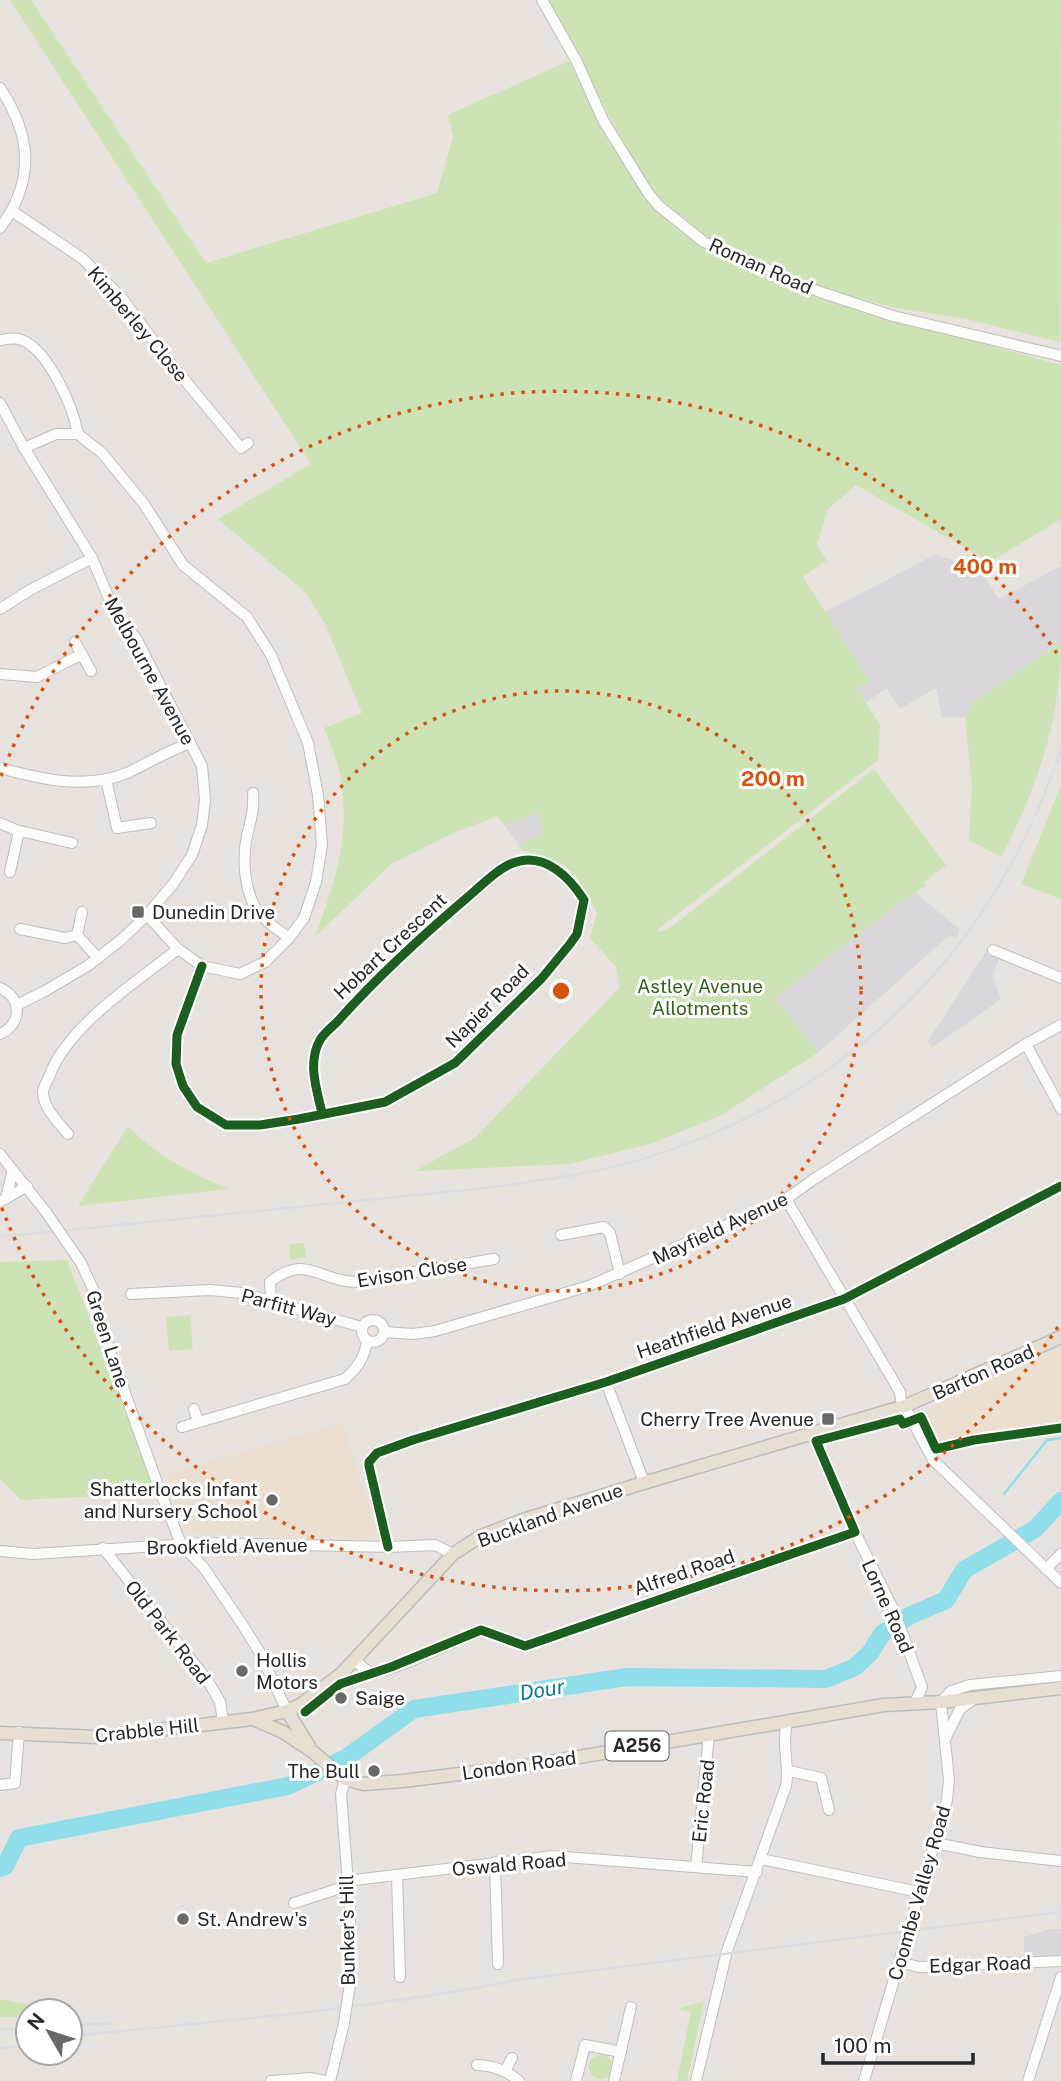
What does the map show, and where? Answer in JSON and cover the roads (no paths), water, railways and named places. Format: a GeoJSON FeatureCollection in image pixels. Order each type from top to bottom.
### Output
{"type":"FeatureCollection","features":[{"type":"Feature","properties":{"kind":"main road","name":"Barton Road"},"geometry":{"type":"LineString","coordinates":[[905,1406],[1061,1337]]}},
{"type":"Feature","properties":{"kind":"main road","name":"Buckland Avenue"},"geometry":{"type":"LineString","coordinates":[[252,1719],[287,1711],[300,1705],[355,1660],[453,1554],[481,1536],[644,1482],[905,1406]]}},
{"type":"Feature","properties":{"kind":"main road","name":"London Road"},"geometry":{"type":"LineString","coordinates":[[340,1775],[364,1784],[403,1781],[532,1765],[884,1705],[941,1702],[1061,1688]]}},
{"type":"Feature","properties":{"kind":"main road"},"geometry":{"type":"LineString","coordinates":[[287,1711],[313,1752]]}},
{"type":"Feature","properties":{"kind":"main road"},"geometry":{"type":"LineString","coordinates":[[252,1719],[283,1732],[313,1752],[340,1775]]}},
{"type":"Feature","properties":{"kind":"main road","name":"Crabble Hill"},"geometry":{"type":"LineString","coordinates":[[0,1733],[99,1737],[252,1719]]}},
{"type":"Feature","properties":{"kind":"street","name":"Roman Road"},"geometry":{"type":"LineString","coordinates":[[542,0],[576,60],[603,120],[648,193],[659,206],[704,242],[820,292],[892,316],[1061,356]]}},
{"type":"Feature","properties":{"kind":"street"},"geometry":{"type":"LineString","coordinates":[[0,88],[15,110],[25,143],[22,187],[12,211],[0,228]]}},
{"type":"Feature","properties":{"kind":"street","name":"Kimberley Close"},"geometry":{"type":"LineString","coordinates":[[12,211],[83,259],[122,298],[163,354],[241,448],[248,443]]}},
{"type":"Feature","properties":{"kind":"street"},"geometry":{"type":"LineString","coordinates":[[0,340],[15,338],[25,341],[47,361],[75,415],[78,434]]}},
{"type":"Feature","properties":{"kind":"street","name":"Melbourne Avenue"},"geometry":{"type":"LineString","coordinates":[[0,402],[24,448],[92,558],[116,615],[136,638],[202,766],[205,800],[202,825],[192,855],[173,884],[147,915],[98,958],[17,1005]]}},
{"type":"Feature","properties":{"kind":"street"},"geometry":{"type":"LineString","coordinates":[[24,448],[56,434],[78,434],[102,453],[144,504],[183,565],[247,617],[271,655],[308,743],[318,795],[322,844],[316,882],[304,918],[289,939],[265,962],[240,974],[202,966],[178,949],[147,915]]}},
{"type":"Feature","properties":{"kind":"street"},"geometry":{"type":"LineString","coordinates":[[0,609],[92,558]]}},
{"type":"Feature","properties":{"kind":"street"},"geometry":{"type":"LineString","coordinates":[[75,642],[91,671]]}},
{"type":"Feature","properties":{"kind":"street"},"geometry":{"type":"LineString","coordinates":[[0,674],[37,677],[82,654]]}},
{"type":"Feature","properties":{"kind":"street"},"geometry":{"type":"LineString","coordinates":[[0,768],[50,781],[106,779],[124,774],[190,743]]}},
{"type":"Feature","properties":{"kind":"street"},"geometry":{"type":"LineString","coordinates":[[106,779],[117,828],[150,823]]}},
{"type":"Feature","properties":{"kind":"street"},"geometry":{"type":"LineString","coordinates":[[253,793],[254,813],[247,836],[245,856],[247,883],[260,915],[289,939]]}},
{"type":"Feature","properties":{"kind":"street"},"geometry":{"type":"LineString","coordinates":[[0,823],[19,831],[72,843]]}},
{"type":"Feature","properties":{"kind":"street"},"geometry":{"type":"LineString","coordinates":[[10,872],[19,831]]}},
{"type":"Feature","properties":{"kind":"street","name":"Hobart Crescent"},"geometry":{"type":"LineString","coordinates":[[323,1113],[315,1085],[314,1061],[320,1040],[360,995],[435,925],[498,873],[515,862],[533,860],[555,867]]}},
{"type":"Feature","properties":{"kind":"street","name":"Napier Road"},"geometry":{"type":"LineString","coordinates":[[202,966],[177,1035],[176,1053],[176,1064],[183,1086],[197,1107],[226,1125],[260,1125],[385,1102],[454,1063],[542,978],[577,934],[584,900],[572,881],[555,867]]}},
{"type":"Feature","properties":{"kind":"street"},"geometry":{"type":"LineString","coordinates":[[77,935],[82,912]]}},
{"type":"Feature","properties":{"kind":"street"},"geometry":{"type":"LineString","coordinates":[[20,929],[65,938],[77,935]]}},
{"type":"Feature","properties":{"kind":"street"},"geometry":{"type":"LineString","coordinates":[[77,935],[98,958]]}},
{"type":"Feature","properties":{"kind":"street"},"geometry":{"type":"LineString","coordinates":[[68,1134],[49,1110],[43,1092],[53,1066],[66,1044],[113,999],[178,949]]}},
{"type":"Feature","properties":{"kind":"street"},"geometry":{"type":"LineString","coordinates":[[993,950],[1061,978]]}},
{"type":"Feature","properties":{"kind":"street"},"geometry":{"type":"LineString","coordinates":[[0,988],[9,992],[17,1005],[13,1026],[0,1034]]}},
{"type":"Feature","properties":{"kind":"street","name":"Mayfield Avenue"},"geometry":{"type":"LineString","coordinates":[[384,1332],[413,1334],[435,1331],[589,1286],[786,1199],[1026,1044],[1061,1026]]}},
{"type":"Feature","properties":{"kind":"street"},"geometry":{"type":"LineString","coordinates":[[1026,1044],[1061,1109]]}},
{"type":"Feature","properties":{"kind":"street","name":"Green Lane"},"geometry":{"type":"LineString","coordinates":[[0,1154],[46,1212],[81,1264],[93,1289],[111,1354],[181,1544]]}},
{"type":"Feature","properties":{"kind":"street"},"geometry":{"type":"LineString","coordinates":[[3,1200],[13,1170]]}},
{"type":"Feature","properties":{"kind":"street"},"geometry":{"type":"LineString","coordinates":[[3,1200],[27,1186]]}},
{"type":"Feature","properties":{"kind":"street","name":"Heathfield Avenue"},"geometry":{"type":"LineString","coordinates":[[388,1547],[369,1466],[377,1453],[606,1382],[844,1299],[1061,1186]]}},
{"type":"Feature","properties":{"kind":"street"},"geometry":{"type":"LineString","coordinates":[[786,1199],[900,1392],[933,1460],[1061,1583]]}},
{"type":"Feature","properties":{"kind":"street"},"geometry":{"type":"LineString","coordinates":[[561,1236],[604,1227],[610,1233],[620,1274]]}},
{"type":"Feature","properties":{"kind":"street","name":"Evison Close"},"geometry":{"type":"LineString","coordinates":[[271,1299],[270,1282],[283,1272],[297,1267],[314,1269],[340,1281],[355,1282],[494,1259]]}},
{"type":"Feature","properties":{"kind":"street","name":"Parfitt Way"},"geometry":{"type":"LineString","coordinates":[[131,1294],[210,1290],[242,1293],[271,1299],[362,1328]]}},
{"type":"Feature","properties":{"kind":"street","name":"Mayfield Avenue"},"geometry":{"type":"LineString","coordinates":[[362,1328],[367,1321],[374,1320],[381,1323],[384,1332]]}},
{"type":"Feature","properties":{"kind":"street"},"geometry":{"type":"LineString","coordinates":[[182,1427],[345,1379],[363,1356],[367,1341],[362,1335],[362,1328]]}},
{"type":"Feature","properties":{"kind":"street","name":"Mayfield Avenue"},"geometry":{"type":"LineString","coordinates":[[367,1341],[377,1342],[384,1332]]}},
{"type":"Feature","properties":{"kind":"street"},"geometry":{"type":"LineString","coordinates":[[606,1382],[644,1482]]}},
{"type":"Feature","properties":{"kind":"street"},"geometry":{"type":"LineString","coordinates":[[194,1409],[198,1422]]}},
{"type":"Feature","properties":{"kind":"street","name":"Lorne Road"},"geometry":{"type":"LineString","coordinates":[[812,1433],[905,1637],[922,1687],[915,1703]]}},
{"type":"Feature","properties":{"kind":"street","name":"Alfred Road"},"geometry":{"type":"LineString","coordinates":[[525,1646],[855,1532]]}},
{"type":"Feature","properties":{"kind":"street","name":"Brookfield Avenue"},"geometry":{"type":"LineString","coordinates":[[0,1551],[33,1554],[181,1544],[279,1543],[388,1547],[435,1545],[453,1554]]}},
{"type":"Feature","properties":{"kind":"street"},"geometry":{"type":"LineString","coordinates":[[181,1544],[204,1568],[242,1624],[260,1653],[287,1711]]}},
{"type":"Feature","properties":{"kind":"street","name":"Old Park Road"},"geometry":{"type":"LineString","coordinates":[[103,1549],[208,1681],[219,1702],[223,1721]]}},
{"type":"Feature","properties":{"kind":"street"},"geometry":{"type":"LineString","coordinates":[[1046,1569],[1061,1554]]}},
{"type":"Feature","properties":{"kind":"street"},"geometry":{"type":"LineString","coordinates":[[355,1660],[366,1670],[374,1672],[481,1630]]}},
{"type":"Feature","properties":{"kind":"street","name":"London Road"},"geometry":{"type":"LineString","coordinates":[[941,1702],[951,1691],[963,1687],[1061,1676]]}},
{"type":"Feature","properties":{"kind":"street"},"geometry":{"type":"LineString","coordinates":[[945,1740],[960,1709],[977,1698]]}},
{"type":"Feature","properties":{"kind":"street","name":"Coombe Valley Road"},"geometry":{"type":"LineString","coordinates":[[864,2081],[947,1800],[948,1780],[941,1702]]}},
{"type":"Feature","properties":{"kind":"street"},"geometry":{"type":"LineString","coordinates":[[696,2081],[727,1951],[782,1801],[789,1771],[784,1738],[787,1723]]}},
{"type":"Feature","properties":{"kind":"street"},"geometry":{"type":"LineString","coordinates":[[0,1785],[15,1783],[19,1732]]}},
{"type":"Feature","properties":{"kind":"street","name":"Eric Road"},"geometry":{"type":"LineString","coordinates":[[696,1867],[709,1734]]}},
{"type":"Feature","properties":{"kind":"street"},"geometry":{"type":"LineString","coordinates":[[789,1771],[821,1778],[829,1810]]}},
{"type":"Feature","properties":{"kind":"street","name":"Bunker's Hill"},"geometry":{"type":"LineString","coordinates":[[330,2081],[350,1984],[350,1909],[340,1775]]}},
{"type":"Feature","properties":{"kind":"street"},"geometry":{"type":"LineString","coordinates":[[936,1843],[980,1852],[1061,1861]]}},
{"type":"Feature","properties":{"kind":"street","name":"Oswald Road"},"geometry":{"type":"LineString","coordinates":[[294,1903],[346,1883],[553,1856],[757,1872]]}},
{"type":"Feature","properties":{"kind":"street"},"geometry":{"type":"LineString","coordinates":[[761,1859],[919,1892]]}},
{"type":"Feature","properties":{"kind":"street"},"geometry":{"type":"LineString","coordinates":[[495,1862],[498,1964]]}},
{"type":"Feature","properties":{"kind":"street"},"geometry":{"type":"LineString","coordinates":[[397,1875],[400,1977]]}},
{"type":"Feature","properties":{"kind":"street"},"geometry":{"type":"LineString","coordinates":[[303,1886],[307,1899]]}},
{"type":"Feature","properties":{"kind":"street","name":"Edgar Road"},"geometry":{"type":"LineString","coordinates":[[899,1962],[919,1966],[1061,1961]]}},
{"type":"Feature","properties":{"kind":"street"},"geometry":{"type":"LineString","coordinates":[[1028,2081],[1061,1977]]}},
{"type":"Feature","properties":{"kind":"street"},"geometry":{"type":"LineString","coordinates":[[614,2081],[631,2007]]}},
{"type":"Feature","properties":{"kind":"street"},"geometry":{"type":"LineString","coordinates":[[576,2081],[585,2045],[621,2052]]}},
{"type":"Feature","properties":{"kind":"street"},"geometry":{"type":"LineString","coordinates":[[505,2071],[512,2058]]}},
{"type":"Feature","properties":{"kind":"street"},"geometry":{"type":"LineString","coordinates":[[477,2065],[492,2066],[519,2081]]}},
{"type":"Feature","properties":{"kind":"street"},"geometry":{"type":"LineString","coordinates":[[271,2081],[310,2078],[325,2081]]}},
{"type":"Feature","properties":{"kind":"waterway"},"geometry":{"type":"LineString","coordinates":[[1004,1494],[1047,1440],[1061,1438]]}},
{"type":"Feature","properties":{"kind":"waterway","name":"Dour"},"geometry":{"type":"LineString","coordinates":[[0,1868],[5,1866],[19,1838],[288,1786],[346,1758],[414,1709],[627,1677],[826,1679],[855,1667],[870,1653],[882,1634],[909,1616],[946,1600],[964,1570],[1035,1529],[1061,1501]]}},
{"type":"Feature","properties":{"kind":"railway"},"geometry":{"type":"LineString","coordinates":[[0,1237],[485,1188],[596,1171],[632,1162],[708,1135],[778,1101],[842,1059],[900,1010],[951,954],[995,892],[1032,823],[1061,748]]}},
{"type":"Feature","properties":{"kind":"railway"},"geometry":{"type":"LineString","coordinates":[[84,2035],[353,2006],[522,1979],[1061,1912]]}},
{"type":"Feature","properties":{"kind":"railway"},"geometry":{"type":"LineString","coordinates":[[84,2024],[109,2024]]}},
{"type":"Feature","properties":{"kind":"railway"},"geometry":{"type":"LineString","coordinates":[[0,2029],[14,2029]]}},
{"type":"Feature","properties":{"kind":"railway"},"geometry":{"type":"LineString","coordinates":[[0,2048],[14,2047]]}},
{"type":"Feature","properties":{"kind":"place","name":"Dunedin Drive"},"geometry":{"type":"Point","coordinates":[138,912]}},
{"type":"Feature","properties":{"kind":"place","name":"Cherry Tree Avenue"},"geometry":{"type":"Point","coordinates":[828,1419]}},
{"type":"Feature","properties":{"kind":"place","name":"Shatterlocks Infant and Nursery School"},"geometry":{"type":"Point","coordinates":[272,1500]}},
{"type":"Feature","properties":{"kind":"place","name":"Hollis Motors"},"geometry":{"type":"Point","coordinates":[242,1671]}},
{"type":"Feature","properties":{"kind":"place","name":"Saige"},"geometry":{"type":"Point","coordinates":[341,1698]}},
{"type":"Feature","properties":{"kind":"place","name":"The Bull"},"geometry":{"type":"Point","coordinates":[374,1771]}},
{"type":"Feature","properties":{"kind":"place","name":"St. Andrew's"},"geometry":{"type":"Point","coordinates":[183,1919]}},
{"type":"Feature","properties":{"kind":"park label","name":"Astley Avenue Allotments"},"geometry":{"type":"Point","coordinates":[700,997]}}]}
